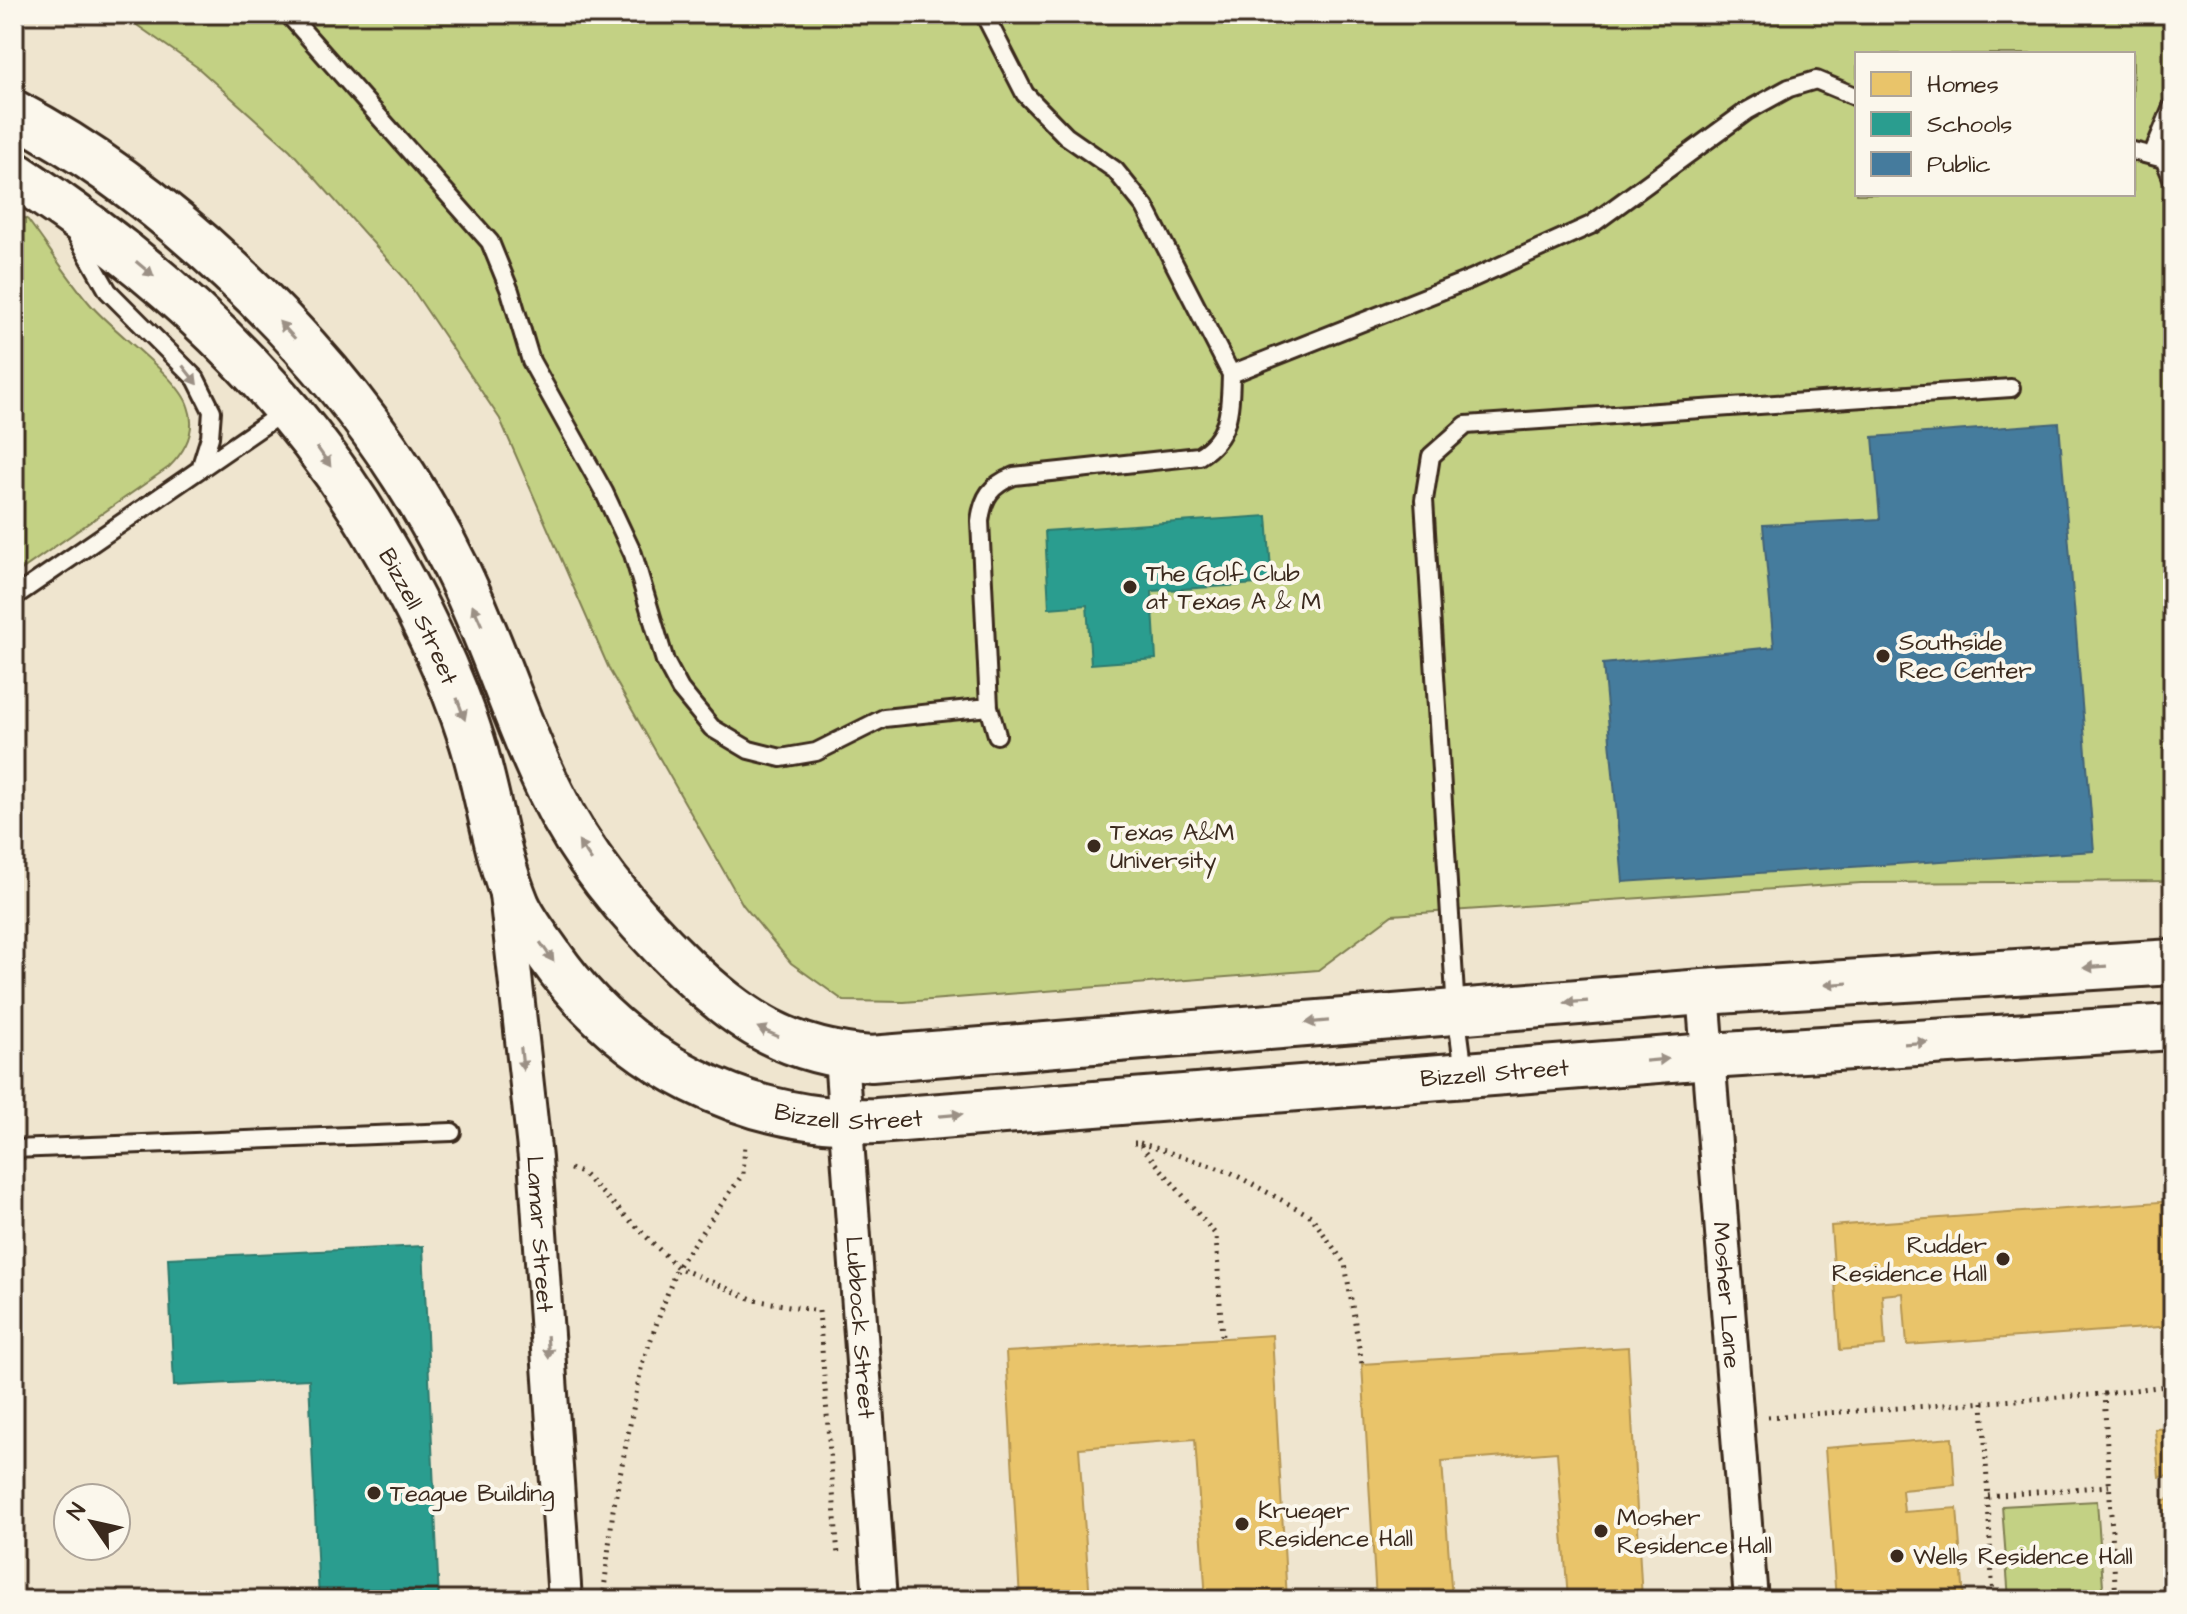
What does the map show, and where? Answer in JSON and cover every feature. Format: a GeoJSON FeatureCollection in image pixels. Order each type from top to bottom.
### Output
{"type":"FeatureCollection","features":[{"type":"Feature","properties":{"kind":"street"},"geometry":{"type":"LineString","coordinates":[[14,113],[102,169],[173,222],[257,299],[328,377],[402,472],[431,518],[486,634],[552,795],[605,879],[653,936],[730,1010],[766,1032],[841,1056],[871,1059],[1703,992],[2173,962]]}},
{"type":"Feature","properties":{"kind":"street","name":"Bizzell Street"},"geometry":{"type":"LineString","coordinates":[[14,174],[110,240],[202,319],[288,408],[374,530],[434,644],[472,742],[504,869],[519,908],[561,972],[584,1000],[638,1047],[667,1067],[723,1096],[794,1116],[845,1122],[1709,1056],[2173,1027]]}},
{"type":"Feature","properties":{"kind":"street"},"geometry":{"type":"LineString","coordinates":[[288,408],[328,377]]}},
{"type":"Feature","properties":{"kind":"street","name":"Lamar Street"},"geometry":{"type":"LineString","coordinates":[[504,869],[535,1158],[565,1600]]}},
{"type":"Feature","properties":{"kind":"street","name":"Mosher Lane"},"geometry":{"type":"LineString","coordinates":[[1703,992],[1751,1600]]}},
{"type":"Feature","properties":{"kind":"street"},"geometry":{"type":"LineString","coordinates":[[1229,1030],[1235,1091]]}},
{"type":"Feature","properties":{"kind":"street","name":"Lubbock Street"},"geometry":{"type":"LineString","coordinates":[[841,1056],[880,1600]]}},
{"type":"Feature","properties":{"kind":"lane"},"geometry":{"type":"LineString","coordinates":[[288,14],[490,242],[510,291],[531,361],[604,492],[633,554],[665,661],[680,689],[712,728],[749,750],[781,758],[816,752],[884,718],[989,707]]}},
{"type":"Feature","properties":{"kind":"lane"},"geometry":{"type":"LineString","coordinates":[[984,14],[1025,94],[1066,136],[1115,170],[1145,207],[1231,374],[1230,406],[1225,427],[1216,446],[1199,456],[1014,476],[999,482],[983,500],[980,521],[989,707],[997,735]]}},
{"type":"Feature","properties":{"kind":"lane"},"geometry":{"type":"LineString","coordinates":[[1231,374],[1471,279],[1591,225],[1747,111],[1789,88],[1816,80],[1855,96]]}},
{"type":"Feature","properties":{"kind":"lane"},"geometry":{"type":"LineString","coordinates":[[2153,153],[2173,105]]}},
{"type":"Feature","properties":{"kind":"lane"},"geometry":{"type":"LineString","coordinates":[[2135,151],[2153,153],[2164,159],[2173,180]]}},
{"type":"Feature","properties":{"kind":"lane"},"geometry":{"type":"LineString","coordinates":[[2173,200],[2173,219]]}},
{"type":"Feature","properties":{"kind":"lane"},"geometry":{"type":"LineString","coordinates":[[59,203],[108,291],[196,379],[212,411],[210,437],[200,469]]}},
{"type":"Feature","properties":{"kind":"lane"},"geometry":{"type":"LineString","coordinates":[[1465,1074],[1456,1011],[1424,516],[1431,456],[1466,425],[2011,388]]}},
{"type":"Feature","properties":{"kind":"lane"},"geometry":{"type":"LineString","coordinates":[[14,597],[288,408]]}},
{"type":"Feature","properties":{"kind":"lane"},"geometry":{"type":"LineString","coordinates":[[14,1149],[452,1132]]}},
{"type":"Feature","properties":{"kind":"path"},"geometry":{"type":"LineString","coordinates":[[1124,1142],[1139,1143],[1230,1172],[1311,1216],[1345,1264],[1362,1364]]}},
{"type":"Feature","properties":{"kind":"path"},"geometry":{"type":"LineString","coordinates":[[603,1600],[613,1510],[642,1364],[677,1267],[743,1174],[745,1143]]}},
{"type":"Feature","properties":{"kind":"path"},"geometry":{"type":"LineString","coordinates":[[1139,1143],[1216,1235],[1222,1338]]}},
{"type":"Feature","properties":{"kind":"path"},"geometry":{"type":"LineString","coordinates":[[535,1158],[582,1173],[677,1267],[754,1300],[819,1311],[839,1570]]}},
{"type":"Feature","properties":{"kind":"path"},"geometry":{"type":"LineString","coordinates":[[1738,1419],[2104,1394],[2173,1385]]}},
{"type":"Feature","properties":{"kind":"path"},"geometry":{"type":"LineString","coordinates":[[2104,1394],[2116,1600]]}},
{"type":"Feature","properties":{"kind":"path"},"geometry":{"type":"LineString","coordinates":[[1983,1402],[1993,1600]]}},
{"type":"Feature","properties":{"kind":"path"},"geometry":{"type":"LineString","coordinates":[[1988,1496],[2109,1486]]}},
{"type":"Feature","properties":{"kind":"shaded area","name":"Texas A&M University"},"geometry":{"type":"Polygon","coordinates":[[[14,14],[2173,14],[2173,1600],[14,1600],[14,14]]]}},
{"type":"Feature","properties":{"kind":"green space"},"geometry":{"type":"Polygon","coordinates":[[[121,14],[2173,14],[2173,881],[1861,883],[1392,915],[1318,970],[904,1002],[844,1001],[791,963],[743,905],[610,671],[500,419],[407,281],[290,150],[197,67],[121,14]]]}},
{"type":"Feature","properties":{"kind":"green space"},"geometry":{"type":"Polygon","coordinates":[[[14,211],[28,220],[90,304],[172,381],[188,406],[191,423],[185,447],[169,467],[14,575],[14,211]]]}},
{"type":"Feature","properties":{"kind":"green space"},"geometry":{"type":"Polygon","coordinates":[[[2097,1501],[2104,1600],[2009,1600],[2002,1506],[2097,1501]]]}},
{"type":"Feature","properties":{"kind":"building: Homes","name":"Rudder Residence Hall"},"geometry":{"type":"Polygon","coordinates":[[[2173,1201],[2173,1326],[1907,1345],[1903,1293],[1882,1295],[1885,1346],[1840,1350],[1831,1226],[2173,1201]]]}},
{"type":"Feature","properties":{"kind":"building: Homes","name":"Krueger Residence Hall"},"geometry":{"type":"Polygon","coordinates":[[[1272,1335],[1287,1600],[1206,1600],[1195,1439],[1079,1448],[1090,1600],[1020,1600],[1006,1352],[1272,1335]]]}},
{"type":"Feature","properties":{"kind":"building: Homes","name":"Mosher Residence Hall"},"geometry":{"type":"Polygon","coordinates":[[[1628,1347],[1642,1600],[1568,1600],[1557,1452],[1442,1461],[1452,1600],[1376,1600],[1362,1364],[1628,1347]]]}},
{"type":"Feature","properties":{"kind":"building: Homes"},"geometry":{"type":"Polygon","coordinates":[[[2173,1428],[2173,1476],[2159,1477],[2155,1429],[2173,1428]]]}},
{"type":"Feature","properties":{"kind":"building: Homes","name":"Wells Residence Hall"},"geometry":{"type":"Polygon","coordinates":[[[1952,1438],[1955,1485],[1902,1490],[1904,1512],[1957,1508],[1964,1600],[1836,1600],[1825,1448],[1952,1438]]]}},
{"type":"Feature","properties":{"kind":"building: Homes"},"geometry":{"type":"Polygon","coordinates":[[[2173,1499],[2173,1600],[2170,1600],[2163,1500],[2173,1499]]]}},
{"type":"Feature","properties":{"kind":"building: Schools","name":"The Golf Club at Texas A & M"},"geometry":{"type":"Polygon","coordinates":[[[1267,516],[1272,583],[1152,591],[1156,659],[1091,664],[1087,605],[1049,608],[1045,531],[1267,516]]]}},
{"type":"Feature","properties":{"kind":"building: Schools","name":"Teague Building"},"geometry":{"type":"Polygon","coordinates":[[[423,1246],[439,1600],[319,1600],[309,1379],[174,1386],[168,1258],[423,1246]]]}},
{"type":"Feature","properties":{"kind":"building: Public","name":"Southside Rec Center"},"geometry":{"type":"Polygon","coordinates":[[[2059,423],[2094,851],[1623,882],[1603,664],[1774,647],[1763,525],[1880,519],[1873,437],[2059,423]]]}},
{"type":"Feature","properties":{"kind":"place","name":"The Golf Club at Texas A & M"},"geometry":{"type":"Point","coordinates":[1130,587]}},
{"type":"Feature","properties":{"kind":"place","name":"Southside Rec Center"},"geometry":{"type":"Point","coordinates":[1883,656]}},
{"type":"Feature","properties":{"kind":"place","name":"Texas A&M University"},"geometry":{"type":"Point","coordinates":[1094,846]}},
{"type":"Feature","properties":{"kind":"place","name":"Rudder Residence Hall"},"geometry":{"type":"Point","coordinates":[2003,1259]}},
{"type":"Feature","properties":{"kind":"place","name":"Teague Building"},"geometry":{"type":"Point","coordinates":[374,1493]}},
{"type":"Feature","properties":{"kind":"place","name":"Krueger Residence Hall"},"geometry":{"type":"Point","coordinates":[1242,1524]}},
{"type":"Feature","properties":{"kind":"place","name":"Mosher Residence Hall"},"geometry":{"type":"Point","coordinates":[1601,1531]}},
{"type":"Feature","properties":{"kind":"place","name":"Wells Residence Hall"},"geometry":{"type":"Point","coordinates":[1897,1556]}}]}
